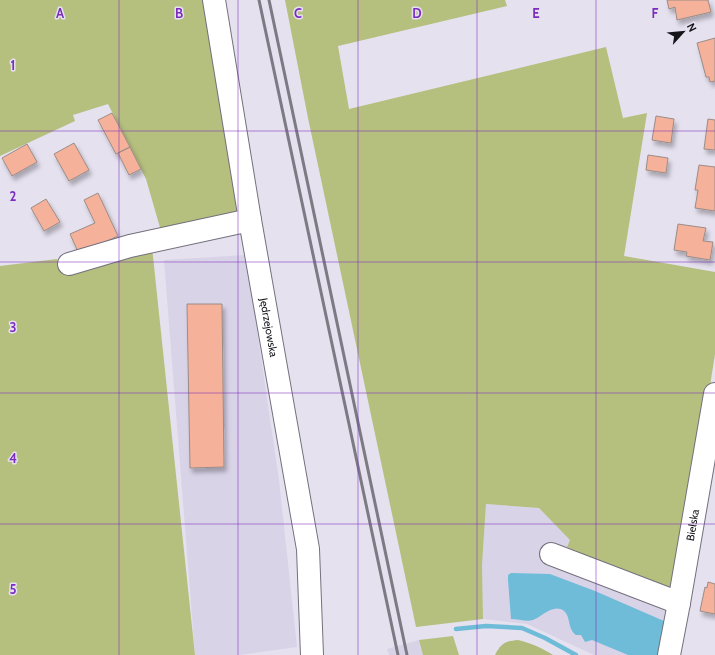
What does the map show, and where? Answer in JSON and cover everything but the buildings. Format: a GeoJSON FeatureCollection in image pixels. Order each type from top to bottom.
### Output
{"type":"FeatureCollection","features":[{"type":"Feature","properties":{"kind":"street","name":"Jędrzejowska"},"geometry":{"type":"LineString","coordinates":[[214,0],[250,220],[308,549],[312,654]]}},
{"type":"Feature","properties":{"kind":"street"},"geometry":{"type":"LineString","coordinates":[[69,264],[130,246],[250,220]]}},
{"type":"Feature","properties":{"kind":"street","name":"Bielska"},"geometry":{"type":"LineString","coordinates":[[669,655],[715,394]]}},
{"type":"Feature","properties":{"kind":"street"},"geometry":{"type":"LineString","coordinates":[[551,554],[679,603]]}},
{"type":"Feature","properties":{"kind":"shaded area"},"geometry":{"type":"Polygon","coordinates":[[[246,255],[279,480],[297,647],[240,655],[195,655],[164,260],[246,255]]]}},
{"type":"Feature","properties":{"kind":"shaded area"},"geometry":{"type":"Polygon","coordinates":[[[486,504],[539,508],[571,540],[567,547],[670,589],[666,655],[594,655],[527,624],[483,619],[482,565],[486,504]]]}},
{"type":"Feature","properties":{"kind":"shaded area"},"geometry":{"type":"Polygon","coordinates":[[[419,640],[423,655],[389,655],[387,649],[419,640]]]}},
{"type":"Feature","properties":{"kind":"green space"},"geometry":{"type":"Polygon","coordinates":[[[0,0],[203,0],[223,105],[239,213],[161,231],[146,179],[108,104],[73,115],[75,121],[0,156],[0,0]]]}},
{"type":"Feature","properties":{"kind":"green space"},"geometry":{"type":"Polygon","coordinates":[[[285,0],[505,0],[507,6],[338,46],[349,109],[606,47],[623,118],[647,113],[624,256],[715,272],[715,354],[679,583],[670,589],[664,590],[567,547],[570,540],[539,508],[486,504],[482,565],[483,619],[416,627],[308,118],[285,0]]]}},
{"type":"Feature","properties":{"kind":"green space"},"geometry":{"type":"Polygon","coordinates":[[[152,247],[195,655],[0,655],[0,266],[57,259],[60,271],[134,249],[152,247]]]}},
{"type":"Feature","properties":{"kind":"green space"},"geometry":{"type":"Polygon","coordinates":[[[453,636],[459,655],[423,655],[419,640],[453,636]]]}},
{"type":"Feature","properties":{"kind":"green space"},"geometry":{"type":"Polygon","coordinates":[[[518,640],[536,646],[553,655],[495,655],[504,643],[518,640]]]}},
{"type":"Feature","properties":{"kind":"water"},"geometry":{"type":"Polygon","coordinates":[[[511,573],[550,574],[595,591],[664,621],[660,655],[628,655],[592,640],[585,642],[581,635],[576,635],[573,632],[568,616],[560,609],[548,611],[531,621],[511,619],[508,575],[511,573]]]}},
{"type":"Feature","properties":{"kind":"waterway"},"geometry":{"type":"LineString","coordinates":[[456,629],[486,626],[522,628],[545,638],[576,655]]}},
{"type":"Feature","properties":{"kind":"railway"},"geometry":{"type":"LineString","coordinates":[[259,0],[398,655]]}},
{"type":"Feature","properties":{"kind":"railway"},"geometry":{"type":"LineString","coordinates":[[269,0],[407,655]]}}]}
